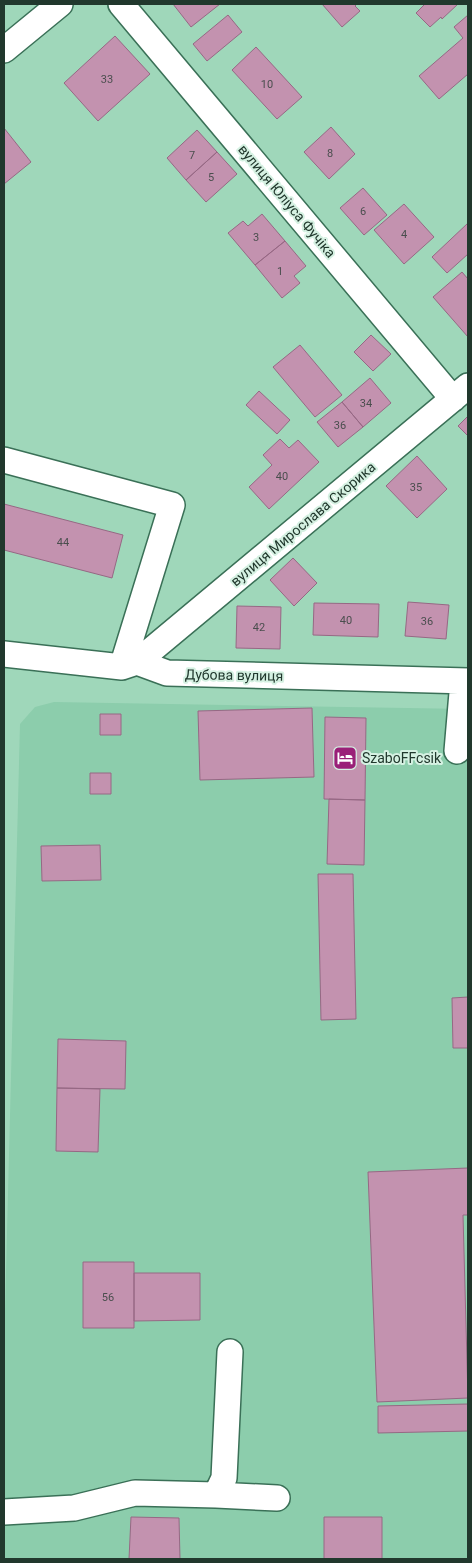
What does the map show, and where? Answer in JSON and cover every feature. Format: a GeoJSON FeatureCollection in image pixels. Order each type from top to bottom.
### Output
{"type":"FeatureCollection","features":[{"type":"Feature","properties":{"kind":"street"},"geometry":{"type":"LineString","coordinates":[[4,50],[60,4]]}},
{"type":"Feature","properties":{"kind":"street","name":"вулиця Юліуса Фучіка"},"geometry":{"type":"LineString","coordinates":[[121,4],[461,392]]}},
{"type":"Feature","properties":{"kind":"street","name":"вулиця Мирослава Скорика"},"geometry":{"type":"LineString","coordinates":[[130,665],[461,392]]}},
{"type":"Feature","properties":{"kind":"street"},"geometry":{"type":"LineString","coordinates":[[4,460],[172,505],[130,665]]}},
{"type":"Feature","properties":{"kind":"street","name":"Дубова вулиця"},"geometry":{"type":"LineString","coordinates":[[4,654],[130,665],[167,674],[465,681]]}},
{"type":"Feature","properties":{"kind":"street"},"geometry":{"type":"LineString","coordinates":[[457,751],[465,681]]}},
{"type":"Feature","properties":{"kind":"street"},"geometry":{"type":"LineString","coordinates":[[216,1495],[224,1478],[230,1352]]}},
{"type":"Feature","properties":{"kind":"street"},"geometry":{"type":"LineString","coordinates":[[4,1512],[74,1508],[135,1493],[277,1498]]}},
{"type":"Feature","properties":{"kind":"shaded area"},"geometry":{"type":"Polygon","coordinates":[[[54,702],[468,709],[468,1559],[4,1559],[4,1351],[20,724],[35,707],[54,702]]]}},
{"type":"Feature","properties":{"kind":"building"},"geometry":{"type":"Polygon","coordinates":[[[173,4],[220,4],[191,27],[173,4]]]}},
{"type":"Feature","properties":{"kind":"building"},"geometry":{"type":"Polygon","coordinates":[[[322,4],[357,4],[355,6],[360,11],[342,27],[322,4]]]}},
{"type":"Feature","properties":{"kind":"building"},"geometry":{"type":"Polygon","coordinates":[[[425,4],[458,4],[430,27],[416,13],[425,4]]]}},
{"type":"Feature","properties":{"kind":"building"},"geometry":{"type":"Polygon","coordinates":[[[228,15],[242,32],[207,61],[193,44],[228,15]]]}},
{"type":"Feature","properties":{"kind":"building"},"geometry":{"type":"Polygon","coordinates":[[[468,15],[468,74],[439,99],[419,76],[463,38],[454,27],[468,15]]]}},
{"type":"Feature","properties":{"kind":"building"},"geometry":{"type":"Polygon","coordinates":[[[115,36],[150,74],[98,121],[64,83],[115,36]]]}},
{"type":"Feature","properties":{"kind":"building"},"geometry":{"type":"Polygon","coordinates":[[[256,47],[302,97],[277,119],[232,70],[256,47]]]}},
{"type":"Feature","properties":{"kind":"building"},"geometry":{"type":"Polygon","coordinates":[[[331,127],[355,154],[329,179],[304,152],[331,127]]]}},
{"type":"Feature","properties":{"kind":"building"},"geometry":{"type":"Polygon","coordinates":[[[4,128],[31,162],[4,184],[4,128]]]}},
{"type":"Feature","properties":{"kind":"building"},"geometry":{"type":"Polygon","coordinates":[[[197,130],[217,152],[186,180],[167,158],[197,130]]]}},
{"type":"Feature","properties":{"kind":"building"},"geometry":{"type":"Polygon","coordinates":[[[217,152],[237,174],[206,202],[186,180],[217,152]]]}},
{"type":"Feature","properties":{"kind":"building"},"geometry":{"type":"Polygon","coordinates":[[[363,188],[387,215],[364,235],[340,208],[363,188]]]}},
{"type":"Feature","properties":{"kind":"building"},"geometry":{"type":"Polygon","coordinates":[[[404,204],[434,237],[404,264],[374,230],[404,204]]]}},
{"type":"Feature","properties":{"kind":"building"},"geometry":{"type":"Polygon","coordinates":[[[262,214],[285,241],[255,265],[228,233],[243,221],[248,226],[262,214]]]}},
{"type":"Feature","properties":{"kind":"building"},"geometry":{"type":"Polygon","coordinates":[[[468,223],[468,254],[447,273],[432,257],[468,223]]]}},
{"type":"Feature","properties":{"kind":"building"},"geometry":{"type":"Polygon","coordinates":[[[285,241],[306,266],[294,276],[300,283],[282,298],[255,265],[285,241]]]}},
{"type":"Feature","properties":{"kind":"building"},"geometry":{"type":"Polygon","coordinates":[[[462,272],[468,279],[468,337],[433,297],[462,272]]]}},
{"type":"Feature","properties":{"kind":"building"},"geometry":{"type":"Polygon","coordinates":[[[371,335],[391,354],[373,371],[354,352],[371,335]]]}},
{"type":"Feature","properties":{"kind":"building"},"geometry":{"type":"Polygon","coordinates":[[[300,345],[342,395],[315,417],[273,367],[300,345]]]}},
{"type":"Feature","properties":{"kind":"building"},"geometry":{"type":"Polygon","coordinates":[[[370,378],[391,403],[363,427],[342,402],[370,378]]]}},
{"type":"Feature","properties":{"kind":"building"},"geometry":{"type":"Polygon","coordinates":[[[259,391],[290,420],[277,434],[246,405],[259,391]]]}},
{"type":"Feature","properties":{"kind":"building"},"geometry":{"type":"Polygon","coordinates":[[[342,402],[363,427],[338,447],[317,422],[342,402]]]}},
{"type":"Feature","properties":{"kind":"building"},"geometry":{"type":"Polygon","coordinates":[[[468,416],[468,436],[458,426],[468,416]]]}},
{"type":"Feature","properties":{"kind":"building"},"geometry":{"type":"Polygon","coordinates":[[[280,439],[289,448],[298,440],[319,462],[269,509],[249,487],[272,465],[263,455],[280,439]]]}},
{"type":"Feature","properties":{"kind":"building"},"geometry":{"type":"Polygon","coordinates":[[[417,456],[447,489],[417,518],[386,486],[417,456]]]}},
{"type":"Feature","properties":{"kind":"building"},"geometry":{"type":"Polygon","coordinates":[[[4,504],[123,535],[112,578],[4,550],[4,504]]]}},
{"type":"Feature","properties":{"kind":"building"},"geometry":{"type":"Polygon","coordinates":[[[293,558],[317,583],[294,606],[270,580],[293,558]]]}},
{"type":"Feature","properties":{"kind":"building"},"geometry":{"type":"Polygon","coordinates":[[[408,602],[449,605],[446,639],[405,636],[408,602]]]}},
{"type":"Feature","properties":{"kind":"building"},"geometry":{"type":"Polygon","coordinates":[[[314,603],[379,604],[378,637],[313,635],[314,603]]]}},
{"type":"Feature","properties":{"kind":"building"},"geometry":{"type":"Polygon","coordinates":[[[237,606],[281,607],[280,649],[236,648],[237,606]]]}},
{"type":"Feature","properties":{"kind":"building"},"geometry":{"type":"Polygon","coordinates":[[[312,708],[314,777],[200,780],[198,711],[312,708]]]}},
{"type":"Feature","properties":{"kind":"building"},"geometry":{"type":"Polygon","coordinates":[[[100,714],[121,714],[121,735],[100,735],[100,714]]]}},
{"type":"Feature","properties":{"kind":"building","name":"SzaboFFcsik"},"geometry":{"type":"Polygon","coordinates":[[[325,717],[366,718],[365,800],[324,799],[325,717]]]}},
{"type":"Feature","properties":{"kind":"building"},"geometry":{"type":"Polygon","coordinates":[[[90,773],[111,773],[111,794],[90,794],[90,773]]]}},
{"type":"Feature","properties":{"kind":"building"},"geometry":{"type":"Polygon","coordinates":[[[329,799],[365,800],[364,865],[327,864],[329,799]]]}},
{"type":"Feature","properties":{"kind":"building"},"geometry":{"type":"Polygon","coordinates":[[[100,845],[101,880],[42,881],[41,846],[100,845]]]}},
{"type":"Feature","properties":{"kind":"building"},"geometry":{"type":"Polygon","coordinates":[[[318,874],[353,874],[356,1019],[321,1020],[318,874]]]}},
{"type":"Feature","properties":{"kind":"building"},"geometry":{"type":"Polygon","coordinates":[[[468,997],[468,1048],[453,1048],[452,998],[468,997]]]}},
{"type":"Feature","properties":{"kind":"building"},"geometry":{"type":"Polygon","coordinates":[[[58,1039],[126,1041],[125,1089],[57,1088],[58,1039]]]}},
{"type":"Feature","properties":{"kind":"building"},"geometry":{"type":"Polygon","coordinates":[[[57,1088],[100,1089],[98,1152],[56,1151],[57,1088]]]}},
{"type":"Feature","properties":{"kind":"building"},"geometry":{"type":"Polygon","coordinates":[[[468,1168],[468,1215],[463,1215],[468,1398],[377,1402],[368,1172],[468,1168]]]}},
{"type":"Feature","properties":{"kind":"building"},"geometry":{"type":"Polygon","coordinates":[[[83,1262],[134,1262],[134,1328],[83,1328],[83,1262]]]}},
{"type":"Feature","properties":{"kind":"building"},"geometry":{"type":"Polygon","coordinates":[[[134,1273],[200,1273],[200,1320],[134,1321],[134,1273]]]}},
{"type":"Feature","properties":{"kind":"building"},"geometry":{"type":"Polygon","coordinates":[[[468,1404],[468,1431],[378,1433],[378,1406],[468,1404]]]}},
{"type":"Feature","properties":{"kind":"building"},"geometry":{"type":"Polygon","coordinates":[[[131,1517],[179,1518],[180,1559],[129,1559],[131,1517]]]}},
{"type":"Feature","properties":{"kind":"building"},"geometry":{"type":"Polygon","coordinates":[[[324,1517],[382,1517],[382,1559],[324,1559],[324,1517]]]}},
{"type":"Feature","properties":{"kind":"place","name":"SzaboFFcsik"},"geometry":{"type":"Point","coordinates":[345,758]}}]}
